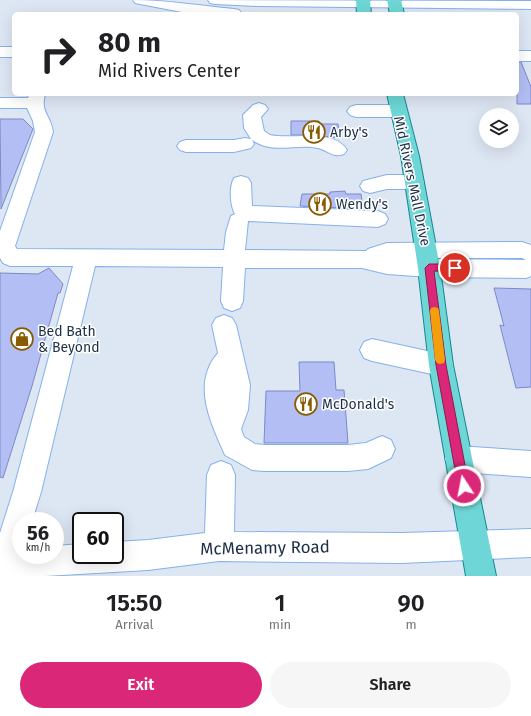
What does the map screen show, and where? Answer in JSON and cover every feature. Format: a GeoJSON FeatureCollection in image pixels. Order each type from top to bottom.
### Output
{"type":"FeatureCollection","features":[{"type":"Feature","properties":{"kind":"main road","name":"Mid Rivers Mall Drive"},"geometry":{"type":"LineString","coordinates":[[396,102],[410,156],[428,258],[441,365],[481,576]]}},
{"type":"Feature","properties":{"kind":"street"},"geometry":{"type":"LineString","coordinates":[[215,0],[363,6],[531,5]]}},
{"type":"Feature","properties":{"kind":"street"},"geometry":{"type":"LineString","coordinates":[[141,3],[188,9],[238,12]]}},
{"type":"Feature","properties":{"kind":"street"},"geometry":{"type":"LineString","coordinates":[[519,17],[531,17]]}},
{"type":"Feature","properties":{"kind":"street"},"geometry":{"type":"LineString","coordinates":[[0,52],[12,52]]}},
{"type":"Feature","properties":{"kind":"street"},"geometry":{"type":"LineString","coordinates":[[519,56],[531,56]]}},
{"type":"Feature","properties":{"kind":"street"},"geometry":{"type":"LineString","coordinates":[[0,103],[35,98],[34,111],[44,123],[44,132],[5,246],[10,257],[362,259],[387,264],[428,258],[522,250],[531,253]]}},
{"type":"Feature","properties":{"kind":"street"},"geometry":{"type":"LineString","coordinates":[[356,111],[396,102]]}},
{"type":"Feature","properties":{"kind":"street"},"geometry":{"type":"LineString","coordinates":[[259,108],[252,115],[252,127],[256,134],[263,140],[323,143],[338,150]]}},
{"type":"Feature","properties":{"kind":"street"},"geometry":{"type":"LineString","coordinates":[[186,146],[234,146],[245,144]]}},
{"type":"Feature","properties":{"kind":"street"},"geometry":{"type":"LineString","coordinates":[[370,186],[387,182],[414,182]]}},
{"type":"Feature","properties":{"kind":"street"},"geometry":{"type":"LineString","coordinates":[[241,183],[242,209],[246,213],[378,219]]}},
{"type":"Feature","properties":{"kind":"street"},"geometry":{"type":"LineString","coordinates":[[232,301],[238,221]]}},
{"type":"Feature","properties":{"kind":"street"},"geometry":{"type":"LineString","coordinates":[[2,564],[27,492],[86,258]]}},
{"type":"Feature","properties":{"kind":"street"},"geometry":{"type":"LineString","coordinates":[[428,258],[526,269],[531,267]]}},
{"type":"Feature","properties":{"kind":"street"},"geometry":{"type":"LineString","coordinates":[[224,325],[230,356],[238,385],[235,410],[228,429],[234,446],[252,457],[348,458],[368,456],[382,449]]}},
{"type":"Feature","properties":{"kind":"street"},"geometry":{"type":"LineString","coordinates":[[372,350],[441,365]]}},
{"type":"Feature","properties":{"kind":"street"},"geometry":{"type":"LineString","coordinates":[[458,460],[531,464]]}},
{"type":"Feature","properties":{"kind":"street"},"geometry":{"type":"LineString","coordinates":[[219,546],[221,475]]}},
{"type":"Feature","properties":{"kind":"street","name":"McMenamy Road"},"geometry":{"type":"LineString","coordinates":[[2,564],[148,555],[219,546],[402,548],[531,543]]}},
{"type":"Feature","properties":{"kind":"building"},"geometry":{"type":"Polygon","coordinates":[[[519,62],[521,62],[531,87],[531,104],[517,104],[517,96],[519,96],[519,62]]]}},
{"type":"Feature","properties":{"kind":"building"},"geometry":{"type":"Polygon","coordinates":[[[0,119],[23,119],[33,129],[1,209],[0,119]]]}},
{"type":"Feature","properties":{"kind":"building","name":"Arby's"},"geometry":{"type":"Polygon","coordinates":[[[291,121],[319,121],[319,124],[338,124],[340,138],[312,135],[291,135],[291,121]]]}},
{"type":"Feature","properties":{"kind":"building","name":"Wendy's"},"geometry":{"type":"Polygon","coordinates":[[[345,191],[346,194],[361,194],[363,209],[300,206],[302,194],[330,194],[330,192],[345,191]]]}},
{"type":"Feature","properties":{"kind":"building","name":"Bed Bath & Beyond"},"geometry":{"type":"Polygon","coordinates":[[[49,268],[63,284],[60,293],[58,293],[32,386],[3,478],[0,477],[0,273],[38,274],[49,268]]]}},
{"type":"Feature","properties":{"kind":"building"},"geometry":{"type":"Polygon","coordinates":[[[494,288],[531,289],[531,387],[516,388],[500,325],[504,326],[494,288]]]}},
{"type":"Feature","properties":{"kind":"building","name":"McDonald's"},"geometry":{"type":"Polygon","coordinates":[[[299,362],[334,362],[336,390],[344,390],[348,443],[264,443],[266,391],[300,391],[299,362]]]}},
{"type":"Feature","properties":{"kind":"slow traffic"},"geometry":{"type":"LineString","coordinates":[[434,311],[440,360]]}},
{"type":"Feature","properties":{"kind":"place","name":"Arby's"},"geometry":{"type":"Point","coordinates":[314,132]}},
{"type":"Feature","properties":{"kind":"place","name":"Wendy's"},"geometry":{"type":"Point","coordinates":[320,204]}},
{"type":"Feature","properties":{"kind":"place","name":"Bed Bath & Beyond"},"geometry":{"type":"Point","coordinates":[22,339]}},
{"type":"Feature","properties":{"kind":"place","name":"McDonald's"},"geometry":{"type":"Point","coordinates":[306,404]}},
{"type":"Feature","properties":{"kind":"route"},"geometry":{"type":"LineString","coordinates":[[455,268],[429,268],[441,365],[464,486]]}}]}
